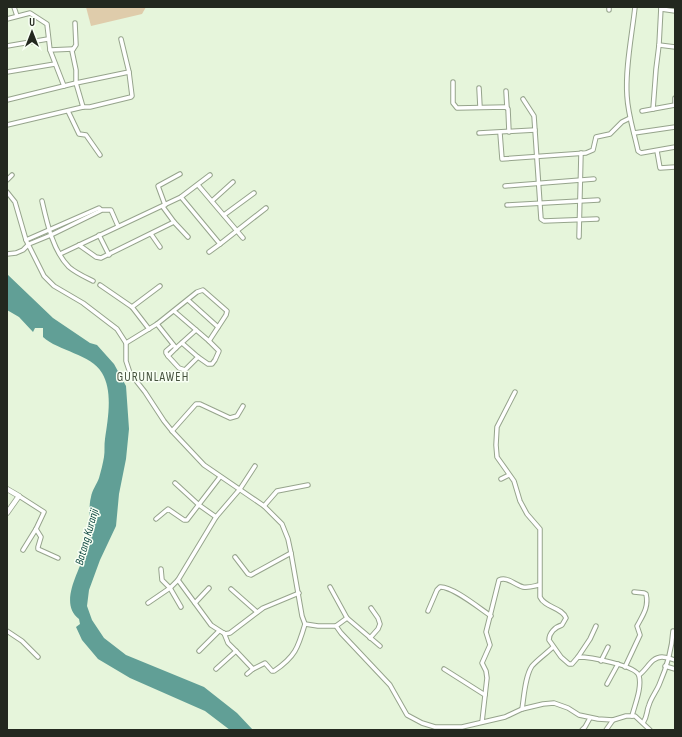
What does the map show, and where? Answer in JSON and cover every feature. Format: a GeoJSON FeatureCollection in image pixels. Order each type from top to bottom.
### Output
{"type":"FeatureCollection","features":[{"type":"Feature","properties":{"kind":"street"},"geometry":{"type":"LineString","coordinates":[[14,7],[17,16]]}},
{"type":"Feature","properties":{"kind":"street"},"geometry":{"type":"LineString","coordinates":[[635,7],[627,76],[627,97],[630,118],[639,152],[641,153],[675,148]]}},
{"type":"Feature","properties":{"kind":"street"},"geometry":{"type":"LineString","coordinates":[[653,109],[656,69],[660,45],[661,8],[675,11]]}},
{"type":"Feature","properties":{"kind":"street"},"geometry":{"type":"LineString","coordinates":[[7,19],[30,13],[46,24],[50,50],[64,86]]}},
{"type":"Feature","properties":{"kind":"street"},"geometry":{"type":"LineString","coordinates":[[75,23],[76,45],[73,49],[76,82],[83,107]]}},
{"type":"Feature","properties":{"kind":"street"},"geometry":{"type":"LineString","coordinates":[[7,46],[48,39]]}},
{"type":"Feature","properties":{"kind":"street"},"geometry":{"type":"LineString","coordinates":[[7,126],[131,97],[128,72],[121,39]]}},
{"type":"Feature","properties":{"kind":"street"},"geometry":{"type":"LineString","coordinates":[[660,45],[675,47]]}},
{"type":"Feature","properties":{"kind":"street"},"geometry":{"type":"LineString","coordinates":[[50,50],[73,49]]}},
{"type":"Feature","properties":{"kind":"street"},"geometry":{"type":"LineString","coordinates":[[7,72],[55,64]]}},
{"type":"Feature","properties":{"kind":"street"},"geometry":{"type":"LineString","coordinates":[[7,100],[76,82],[128,72]]}},
{"type":"Feature","properties":{"kind":"street"},"geometry":{"type":"LineString","coordinates":[[453,82],[454,102],[457,108],[504,106],[507,108]]}},
{"type":"Feature","properties":{"kind":"street"},"geometry":{"type":"LineString","coordinates":[[479,88],[480,107]]}},
{"type":"Feature","properties":{"kind":"street"},"geometry":{"type":"LineString","coordinates":[[506,91],[509,132]]}},
{"type":"Feature","properties":{"kind":"street"},"geometry":{"type":"LineString","coordinates":[[642,112],[675,104],[675,98]]}},
{"type":"Feature","properties":{"kind":"street"},"geometry":{"type":"LineString","coordinates":[[523,99],[534,116],[538,184],[542,220],[597,219]]}},
{"type":"Feature","properties":{"kind":"street"},"geometry":{"type":"LineString","coordinates":[[68,111],[80,134],[86,135],[100,155]]}},
{"type":"Feature","properties":{"kind":"street"},"geometry":{"type":"LineString","coordinates":[[500,133],[502,159],[590,152],[594,147],[596,137],[610,134],[622,122],[630,118]]}},
{"type":"Feature","properties":{"kind":"street"},"geometry":{"type":"LineString","coordinates":[[634,133],[675,127]]}},
{"type":"Feature","properties":{"kind":"street"},"geometry":{"type":"LineString","coordinates":[[479,133],[535,130]]}},
{"type":"Feature","properties":{"kind":"street"},"geometry":{"type":"LineString","coordinates":[[657,151],[660,168],[675,167]]}},
{"type":"Feature","properties":{"kind":"street"},"geometry":{"type":"LineString","coordinates":[[579,237],[581,153]]}},
{"type":"Feature","properties":{"kind":"street"},"geometry":{"type":"LineString","coordinates":[[180,174],[158,186],[164,206],[174,222],[188,237]]}},
{"type":"Feature","properties":{"kind":"street"},"geometry":{"type":"LineString","coordinates":[[7,180],[12,175]]}},
{"type":"Feature","properties":{"kind":"street"},"geometry":{"type":"LineString","coordinates":[[60,254],[164,206],[181,197],[210,175]]}},
{"type":"Feature","properties":{"kind":"street"},"geometry":{"type":"LineString","coordinates":[[504,186],[594,179]]}},
{"type":"Feature","properties":{"kind":"street"},"geometry":{"type":"LineString","coordinates":[[212,201],[233,182]]}},
{"type":"Feature","properties":{"kind":"street"},"geometry":{"type":"LineString","coordinates":[[198,185],[243,238]]}},
{"type":"Feature","properties":{"kind":"street"},"geometry":{"type":"LineString","coordinates":[[7,192],[15,202],[26,240],[48,281],[114,326],[126,343],[126,361],[130,373],[146,392],[159,414],[172,431],[204,465],[264,506],[284,527],[291,553],[302,616],[306,624],[299,645],[285,663],[274,671],[272,671],[264,663],[247,674]]}},
{"type":"Feature","properties":{"kind":"street"},"geometry":{"type":"LineString","coordinates":[[224,215],[254,193]]}},
{"type":"Feature","properties":{"kind":"street"},"geometry":{"type":"LineString","coordinates":[[181,197],[220,244]]}},
{"type":"Feature","properties":{"kind":"street"},"geometry":{"type":"LineString","coordinates":[[508,205],[598,200]]}},
{"type":"Feature","properties":{"kind":"street"},"geometry":{"type":"LineString","coordinates":[[42,201],[49,231],[60,254],[70,267],[93,281]]}},
{"type":"Feature","properties":{"kind":"street"},"geometry":{"type":"LineString","coordinates":[[7,254],[16,253],[23,250],[29,244],[51,235],[98,208],[101,210],[111,210],[118,226]]}},
{"type":"Feature","properties":{"kind":"street"},"geometry":{"type":"LineString","coordinates":[[209,252],[266,208]]}},
{"type":"Feature","properties":{"kind":"street"},"geometry":{"type":"LineString","coordinates":[[26,240],[76,220]]}},
{"type":"Feature","properties":{"kind":"street"},"geometry":{"type":"LineString","coordinates":[[79,245],[99,258],[109,255],[174,222]]}},
{"type":"Feature","properties":{"kind":"street"},"geometry":{"type":"LineString","coordinates":[[151,234],[160,247]]}},
{"type":"Feature","properties":{"kind":"street"},"geometry":{"type":"LineString","coordinates":[[99,235],[109,255]]}},
{"type":"Feature","properties":{"kind":"street"},"geometry":{"type":"LineString","coordinates":[[100,285],[132,307],[149,329]]}},
{"type":"Feature","properties":{"kind":"street"},"geometry":{"type":"LineString","coordinates":[[132,307],[160,286]]}},
{"type":"Feature","properties":{"kind":"street"},"geometry":{"type":"LineString","coordinates":[[126,343],[157,324],[197,292],[203,290],[224,307],[227,313],[209,341]]}},
{"type":"Feature","properties":{"kind":"street"},"geometry":{"type":"LineString","coordinates":[[188,300],[218,327]]}},
{"type":"Feature","properties":{"kind":"street"},"geometry":{"type":"LineString","coordinates":[[174,311],[219,350],[219,352],[216,360],[210,364],[198,357],[182,343]]}},
{"type":"Feature","properties":{"kind":"street"},"geometry":{"type":"LineString","coordinates":[[157,324],[176,348]]}},
{"type":"Feature","properties":{"kind":"street"},"geometry":{"type":"LineString","coordinates":[[168,356],[196,330]]}},
{"type":"Feature","properties":{"kind":"street"},"geometry":{"type":"LineString","coordinates":[[173,344],[166,351],[166,354],[179,368],[183,370],[198,357]]}},
{"type":"Feature","properties":{"kind":"street"},"geometry":{"type":"LineString","coordinates":[[515,392],[499,420],[496,433],[497,457],[516,487],[522,505],[527,514],[540,529],[539,585],[542,600],[564,614],[566,618],[564,624],[555,628],[550,635],[549,640],[561,657],[569,664],[572,664],[590,639],[596,626]]}},
{"type":"Feature","properties":{"kind":"street"},"geometry":{"type":"LineString","coordinates":[[172,431],[196,404],[200,404],[230,418],[238,416],[243,406]]}},
{"type":"Feature","properties":{"kind":"street"},"geometry":{"type":"LineString","coordinates":[[148,603],[170,588],[178,580],[216,517],[240,489],[255,466]]}},
{"type":"Feature","properties":{"kind":"street"},"geometry":{"type":"LineString","coordinates":[[501,479],[509,474]]}},
{"type":"Feature","properties":{"kind":"street"},"geometry":{"type":"LineString","coordinates":[[156,519],[168,509],[186,520],[220,477]]}},
{"type":"Feature","properties":{"kind":"street"},"geometry":{"type":"LineString","coordinates":[[175,483],[199,505],[216,517]]}},
{"type":"Feature","properties":{"kind":"street"},"geometry":{"type":"LineString","coordinates":[[264,506],[277,491],[308,485]]}},
{"type":"Feature","properties":{"kind":"street"},"geometry":{"type":"LineString","coordinates":[[7,489],[44,511],[44,515],[23,550]]}},
{"type":"Feature","properties":{"kind":"street"},"geometry":{"type":"LineString","coordinates":[[7,513],[18,496]]}},
{"type":"Feature","properties":{"kind":"street"},"geometry":{"type":"LineString","coordinates":[[36,529],[41,537],[38,548],[58,558]]}},
{"type":"Feature","properties":{"kind":"street"},"geometry":{"type":"LineString","coordinates":[[235,557],[248,574],[251,575],[291,553]]}},
{"type":"Feature","properties":{"kind":"street"},"geometry":{"type":"LineString","coordinates":[[161,569],[162,580],[170,588],[181,607]]}},
{"type":"Feature","properties":{"kind":"street"},"geometry":{"type":"LineString","coordinates":[[482,722],[487,678],[482,663],[490,645],[486,632],[499,580],[507,579],[522,586],[528,587],[539,585]]}},
{"type":"Feature","properties":{"kind":"street"},"geometry":{"type":"LineString","coordinates":[[178,580],[211,625],[224,633],[230,633],[257,612],[273,603],[299,593]]}},
{"type":"Feature","properties":{"kind":"street"},"geometry":{"type":"LineString","coordinates":[[330,587],[347,618],[380,646]]}},
{"type":"Feature","properties":{"kind":"street"},"geometry":{"type":"LineString","coordinates":[[428,611],[436,590],[440,587],[444,587],[462,596],[490,616]]}},
{"type":"Feature","properties":{"kind":"street"},"geometry":{"type":"LineString","coordinates":[[195,603],[209,588]]}},
{"type":"Feature","properties":{"kind":"street"},"geometry":{"type":"LineString","coordinates":[[231,589],[257,612]]}},
{"type":"Feature","properties":{"kind":"street"},"geometry":{"type":"LineString","coordinates":[[625,667],[640,635],[637,626],[644,614],[647,603],[646,594],[634,592]]}},
{"type":"Feature","properties":{"kind":"street"},"geometry":{"type":"LineString","coordinates":[[370,638],[378,629],[380,624],[371,608]]}},
{"type":"Feature","properties":{"kind":"street"},"geometry":{"type":"LineString","coordinates":[[306,624],[336,626],[347,618]]}},
{"type":"Feature","properties":{"kind":"street"},"geometry":{"type":"LineString","coordinates":[[336,626],[390,686],[407,715],[422,723],[435,727],[462,727],[505,717],[543,704],[554,703],[568,708],[579,715],[590,718],[613,720],[632,716],[638,718],[650,730]]}},
{"type":"Feature","properties":{"kind":"street"},"geometry":{"type":"LineString","coordinates":[[7,631],[22,641],[38,656]]}},
{"type":"Feature","properties":{"kind":"street"},"geometry":{"type":"LineString","coordinates":[[199,651],[219,631]]}},
{"type":"Feature","properties":{"kind":"street"},"geometry":{"type":"LineString","coordinates":[[643,723],[648,715],[648,706],[659,685],[668,659],[673,631]]}},
{"type":"Feature","properties":{"kind":"street"},"geometry":{"type":"LineString","coordinates":[[224,633],[228,643],[253,669]]}},
{"type":"Feature","properties":{"kind":"street"},"geometry":{"type":"LineString","coordinates":[[522,710],[526,685],[533,666],[553,647]]}},
{"type":"Feature","properties":{"kind":"street"},"geometry":{"type":"LineString","coordinates":[[601,661],[608,647]]}},
{"type":"Feature","properties":{"kind":"street"},"geometry":{"type":"LineString","coordinates":[[216,669],[236,651]]}},
{"type":"Feature","properties":{"kind":"street"},"geometry":{"type":"LineString","coordinates":[[639,675],[645,671],[653,660],[663,656],[668,659],[675,660]]}},
{"type":"Feature","properties":{"kind":"street"},"geometry":{"type":"LineString","coordinates":[[578,657],[586,657],[618,664],[636,672],[639,675]]}},
{"type":"Feature","properties":{"kind":"street"},"geometry":{"type":"LineString","coordinates":[[607,684],[618,664]]}},
{"type":"Feature","properties":{"kind":"street"},"geometry":{"type":"LineString","coordinates":[[665,666],[675,669]]}},
{"type":"Feature","properties":{"kind":"street"},"geometry":{"type":"LineString","coordinates":[[444,669],[485,695]]}},
{"type":"Feature","properties":{"kind":"street"},"geometry":{"type":"LineString","coordinates":[[632,716],[638,692],[639,675]]}},
{"type":"Feature","properties":{"kind":"street"},"geometry":{"type":"LineString","coordinates":[[582,730],[590,718]]}},
{"type":"Feature","properties":{"kind":"street"},"geometry":{"type":"LineString","coordinates":[[606,730],[613,720]]}},
{"type":"Feature","properties":{"kind":"street"},"geometry":{"type":"LineString","coordinates":[[471,725],[474,730]]}},
{"type":"Feature","properties":{"kind":"shaded area"},"geometry":{"type":"Polygon","coordinates":[[[86,7],[146,7],[142,14],[91,26],[86,7]]]}},
{"type":"Feature","properties":{"kind":"water"},"geometry":{"type":"Polygon","coordinates":[[[7,274],[53,318],[90,343],[97,345],[114,364],[126,386],[129,429],[126,459],[119,494],[116,526],[100,560],[89,590],[87,606],[92,620],[104,638],[126,655],[204,687],[237,713],[253,730],[230,730],[205,711],[130,678],[98,659],[82,640],[76,627],[80,624],[79,619],[73,612],[70,604],[70,596],[88,540],[90,500],[99,478],[104,457],[109,405],[108,388],[102,373],[90,361],[49,342],[43,337],[43,328],[35,328],[33,332],[19,317],[7,310],[7,274]]]}},
{"type":"Feature","properties":{"kind":"district","name":"GURUNLAWEH"},"geometry":{"type":"Point","coordinates":[153,377]}},
{"type":"Feature","properties":{"kind":"water label","name":"Batang Kuranji"},"geometry":{"type":"Point","coordinates":[87,537]}}]}
